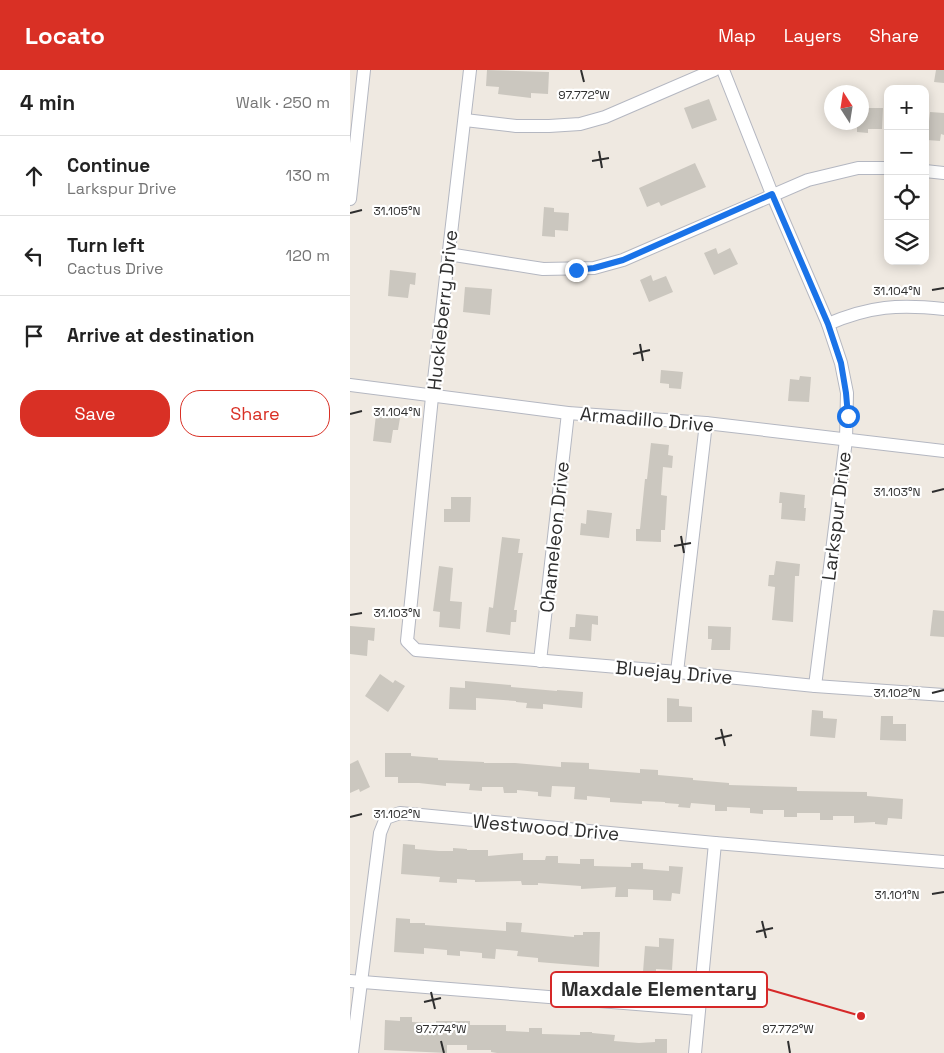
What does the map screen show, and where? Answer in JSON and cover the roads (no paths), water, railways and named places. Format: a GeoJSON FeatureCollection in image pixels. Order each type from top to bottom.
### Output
{"type":"FeatureCollection","features":[{"type":"Feature","properties":{"kind":"street"},"geometry":{"type":"LineString","coordinates":[[350,199],[364,70]]}},
{"type":"Feature","properties":{"kind":"street","name":"Huckleberry Drive"},"geometry":{"type":"LineString","coordinates":[[408,640],[432,396],[470,70]]}},
{"type":"Feature","properties":{"kind":"street"},"geometry":{"type":"LineString","coordinates":[[465,120],[516,126],[580,124],[606,117],[714,70]]}},
{"type":"Feature","properties":{"kind":"street","name":"Larkspur Drive"},"geometry":{"type":"LineString","coordinates":[[723,70],[772,194],[828,324],[845,379],[848,416],[846,440],[815,686]]}},
{"type":"Feature","properties":{"kind":"street"},"geometry":{"type":"LineString","coordinates":[[448,254],[543,269],[594,268],[623,260],[808,180],[830,173],[858,168],[884,168]]}},
{"type":"Feature","properties":{"kind":"street"},"geometry":{"type":"LineString","coordinates":[[929,172],[944,174]]}},
{"type":"Feature","properties":{"kind":"street"},"geometry":{"type":"LineString","coordinates":[[828,324],[860,312],[886,307],[922,307],[944,310]]}},
{"type":"Feature","properties":{"kind":"street","name":"Armadillo Drive"},"geometry":{"type":"LineString","coordinates":[[350,385],[568,413],[706,423],[944,451]]}},
{"type":"Feature","properties":{"kind":"street","name":"Chameleon Drive"},"geometry":{"type":"LineString","coordinates":[[540,661],[568,413]]}},
{"type":"Feature","properties":{"kind":"street"},"geometry":{"type":"LineString","coordinates":[[677,672],[706,423]]}},
{"type":"Feature","properties":{"kind":"street","name":"Bluejay Drive"},"geometry":{"type":"LineString","coordinates":[[408,640],[416,650],[677,672],[815,686],[944,695]]}},
{"type":"Feature","properties":{"kind":"street","name":"Westwood Drive"},"geometry":{"type":"LineString","coordinates":[[352,1053],[355,981],[380,833],[386,818],[391,815],[400,813],[715,843],[944,862]]}},
{"type":"Feature","properties":{"kind":"street"},"geometry":{"type":"LineString","coordinates":[[695,1053],[715,843]]}},
{"type":"Feature","properties":{"kind":"street"},"geometry":{"type":"LineString","coordinates":[[355,981],[699,1009]]}},
{"type":"Feature","properties":{"kind":"place","name":"Maxdale Elementary"},"geometry":{"type":"Point","coordinates":[861,1016]}}]}
